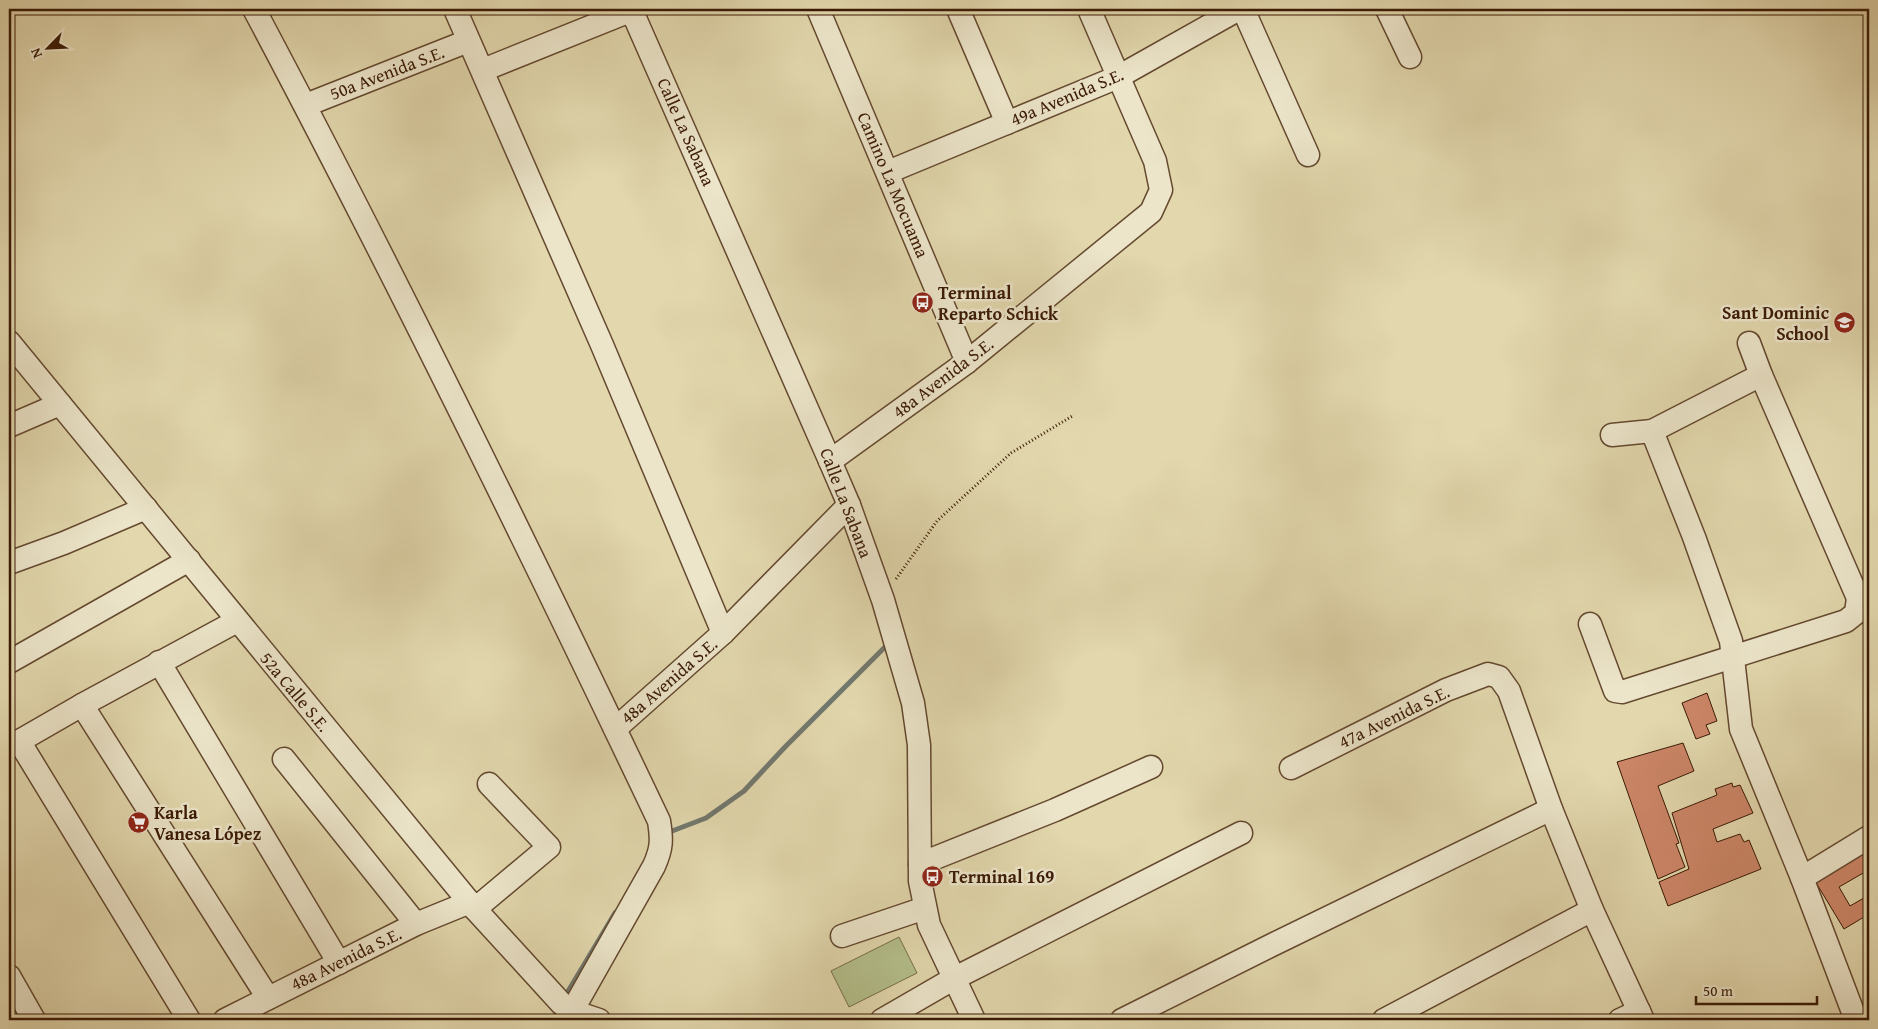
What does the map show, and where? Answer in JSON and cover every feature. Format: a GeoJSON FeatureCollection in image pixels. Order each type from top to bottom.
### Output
{"type":"FeatureCollection","features":[{"type":"Feature","properties":{"kind":"street"},"geometry":{"type":"LineString","coordinates":[[254,9],[306,105],[514,522],[659,821],[662,836],[661,849],[654,866],[570,1015]]}},
{"type":"Feature","properties":{"kind":"street"},"geometry":{"type":"LineString","coordinates":[[456,9],[468,41],[483,70],[602,345],[723,633]]}},
{"type":"Feature","properties":{"kind":"street"},"geometry":{"type":"LineString","coordinates":[[483,70],[632,9]]}},
{"type":"Feature","properties":{"kind":"street","name":"Calle La Sabana"},"geometry":{"type":"LineString","coordinates":[[632,9],[849,505],[883,600],[913,703],[919,745],[920,881],[925,908],[929,925],[974,1020]]}},
{"type":"Feature","properties":{"kind":"street","name":"Camino La Mocuama"},"geometry":{"type":"LineString","coordinates":[[818,9],[967,362]]}},
{"type":"Feature","properties":{"kind":"street"},"geometry":{"type":"LineString","coordinates":[[958,9],[1007,123]]}},
{"type":"Feature","properties":{"kind":"street"},"geometry":{"type":"LineString","coordinates":[[1090,9],[1118,77]]}},
{"type":"Feature","properties":{"kind":"street","name":"49a Avenida S.E."},"geometry":{"type":"LineString","coordinates":[[888,172],[1118,77],[1239,9]]}},
{"type":"Feature","properties":{"kind":"street"},"geometry":{"type":"LineString","coordinates":[[1243,9],[1308,155]]}},
{"type":"Feature","properties":{"kind":"street"},"geometry":{"type":"LineString","coordinates":[[1387,9],[1410,57]]}},
{"type":"Feature","properties":{"kind":"street","name":"50a Avenida S.E."},"geometry":{"type":"LineString","coordinates":[[306,105],[468,41]]}},
{"type":"Feature","properties":{"kind":"street","name":"48a Avenida S.E."},"geometry":{"type":"LineString","coordinates":[[830,461],[967,362],[1151,212],[1161,190],[1155,161],[1118,77]]}},
{"type":"Feature","properties":{"kind":"street","name":"52a Calle S.E."},"geometry":{"type":"LineString","coordinates":[[9,342],[472,905],[570,1015],[599,1020]]}},
{"type":"Feature","properties":{"kind":"street"},"geometry":{"type":"LineString","coordinates":[[1590,624],[1615,691],[1622,692],[1846,621],[1856,613],[1858,598],[1749,344]]}},
{"type":"Feature","properties":{"kind":"street"},"geometry":{"type":"LineString","coordinates":[[1612,435],[1652,431],[1761,375]]}},
{"type":"Feature","properties":{"kind":"street"},"geometry":{"type":"LineString","coordinates":[[9,426],[60,404]]}},
{"type":"Feature","properties":{"kind":"street"},"geometry":{"type":"LineString","coordinates":[[1652,431],[1694,537],[1731,642],[1742,730],[1802,878],[1856,1020]]}},
{"type":"Feature","properties":{"kind":"street","name":"48a Avenida S.E."},"geometry":{"type":"LineString","coordinates":[[615,729],[723,633],[849,505]]}},
{"type":"Feature","properties":{"kind":"street"},"geometry":{"type":"LineString","coordinates":[[9,563],[64,543],[146,508]]}},
{"type":"Feature","properties":{"kind":"street"},"geometry":{"type":"LineString","coordinates":[[9,662],[189,560]]}},
{"type":"Feature","properties":{"kind":"street"},"geometry":{"type":"LineString","coordinates":[[189,1020],[14,744],[159,662],[237,621]]}},
{"type":"Feature","properties":{"kind":"street"},"geometry":{"type":"LineString","coordinates":[[159,662],[339,962]]}},
{"type":"Feature","properties":{"kind":"street","name":"47a Avenida S.E."},"geometry":{"type":"LineString","coordinates":[[1291,768],[1446,690],[1488,674],[1499,677],[1509,691],[1551,810]]}},
{"type":"Feature","properties":{"kind":"street"},"geometry":{"type":"LineString","coordinates":[[82,705],[268,998]]}},
{"type":"Feature","properties":{"kind":"street"},"geometry":{"type":"LineString","coordinates":[[284,758],[416,924]]}},
{"type":"Feature","properties":{"kind":"street"},"geometry":{"type":"LineString","coordinates":[[920,864],[1055,810],[1151,767]]}},
{"type":"Feature","properties":{"kind":"street","name":"48a Avenida S.E."},"geometry":{"type":"LineString","coordinates":[[225,1020],[416,924],[472,905],[549,847],[489,784]]}},
{"type":"Feature","properties":{"kind":"street"},"geometry":{"type":"LineString","coordinates":[[1122,1020],[1551,810],[1634,1017]]}},
{"type":"Feature","properties":{"kind":"street"},"geometry":{"type":"LineString","coordinates":[[882,1020],[953,979],[1242,833]]}},
{"type":"Feature","properties":{"kind":"street"},"geometry":{"type":"LineString","coordinates":[[1802,878],[1869,837]]}},
{"type":"Feature","properties":{"kind":"street"},"geometry":{"type":"LineString","coordinates":[[842,936],[925,908]]}},
{"type":"Feature","properties":{"kind":"street"},"geometry":{"type":"LineString","coordinates":[[1384,1020],[1592,910]]}},
{"type":"Feature","properties":{"kind":"street"},"geometry":{"type":"LineString","coordinates":[[9,976],[34,1020]]}},
{"type":"Feature","properties":{"kind":"path"},"geometry":{"type":"LineString","coordinates":[[883,600],[937,521],[1011,453],[1074,416]]}},
{"type":"Feature","properties":{"kind":"green space"},"geometry":{"type":"Polygon","coordinates":[[[899,937],[917,973],[849,1007],[831,971],[899,937]]]}},
{"type":"Feature","properties":{"kind":"building"},"geometry":{"type":"Polygon","coordinates":[[[1707,693],[1717,721],[1706,725],[1710,734],[1696,739],[1682,703],[1707,693]]]}},
{"type":"Feature","properties":{"kind":"building"},"geometry":{"type":"Polygon","coordinates":[[[1683,743],[1694,771],[1658,786],[1679,843],[1676,844],[1685,867],[1658,879],[1617,762],[1683,743]]]}},
{"type":"Feature","properties":{"kind":"building"},"geometry":{"type":"Polygon","coordinates":[[[1732,783],[1733,787],[1740,785],[1753,813],[1713,829],[1717,842],[1740,834],[1744,842],[1749,840],[1761,869],[1668,906],[1659,882],[1689,869],[1672,813],[1717,795],[1715,789],[1732,783]]]}},
{"type":"Feature","properties":{"kind":"building"},"geometry":{"type":"Polygon","coordinates":[[[1869,849],[1869,879],[1865,872],[1839,887],[1850,906],[1869,895],[1869,914],[1844,929],[1815,881],[1869,849]]]}},
{"type":"Feature","properties":{"kind":"waterway"},"geometry":{"type":"LineString","coordinates":[[667,833],[706,818],[744,791],[885,647]]}},
{"type":"Feature","properties":{"kind":"waterway"},"geometry":{"type":"LineString","coordinates":[[564,998],[615,913]]}},
{"type":"Feature","properties":{"kind":"waterway"},"geometry":{"type":"LineString","coordinates":[[553,1020],[559,1008]]}},
{"type":"Feature","properties":{"kind":"place","name":"Terminal Reparto Schick"},"geometry":{"type":"Point","coordinates":[922,303]}},
{"type":"Feature","properties":{"kind":"place","name":"Sant Dominic School"},"geometry":{"type":"Point","coordinates":[1845,323]}},
{"type":"Feature","properties":{"kind":"place","name":"Karla Vanesa López"},"geometry":{"type":"Point","coordinates":[138,823]}},
{"type":"Feature","properties":{"kind":"place","name":"Terminal 169"},"geometry":{"type":"Point","coordinates":[933,877]}}]}
